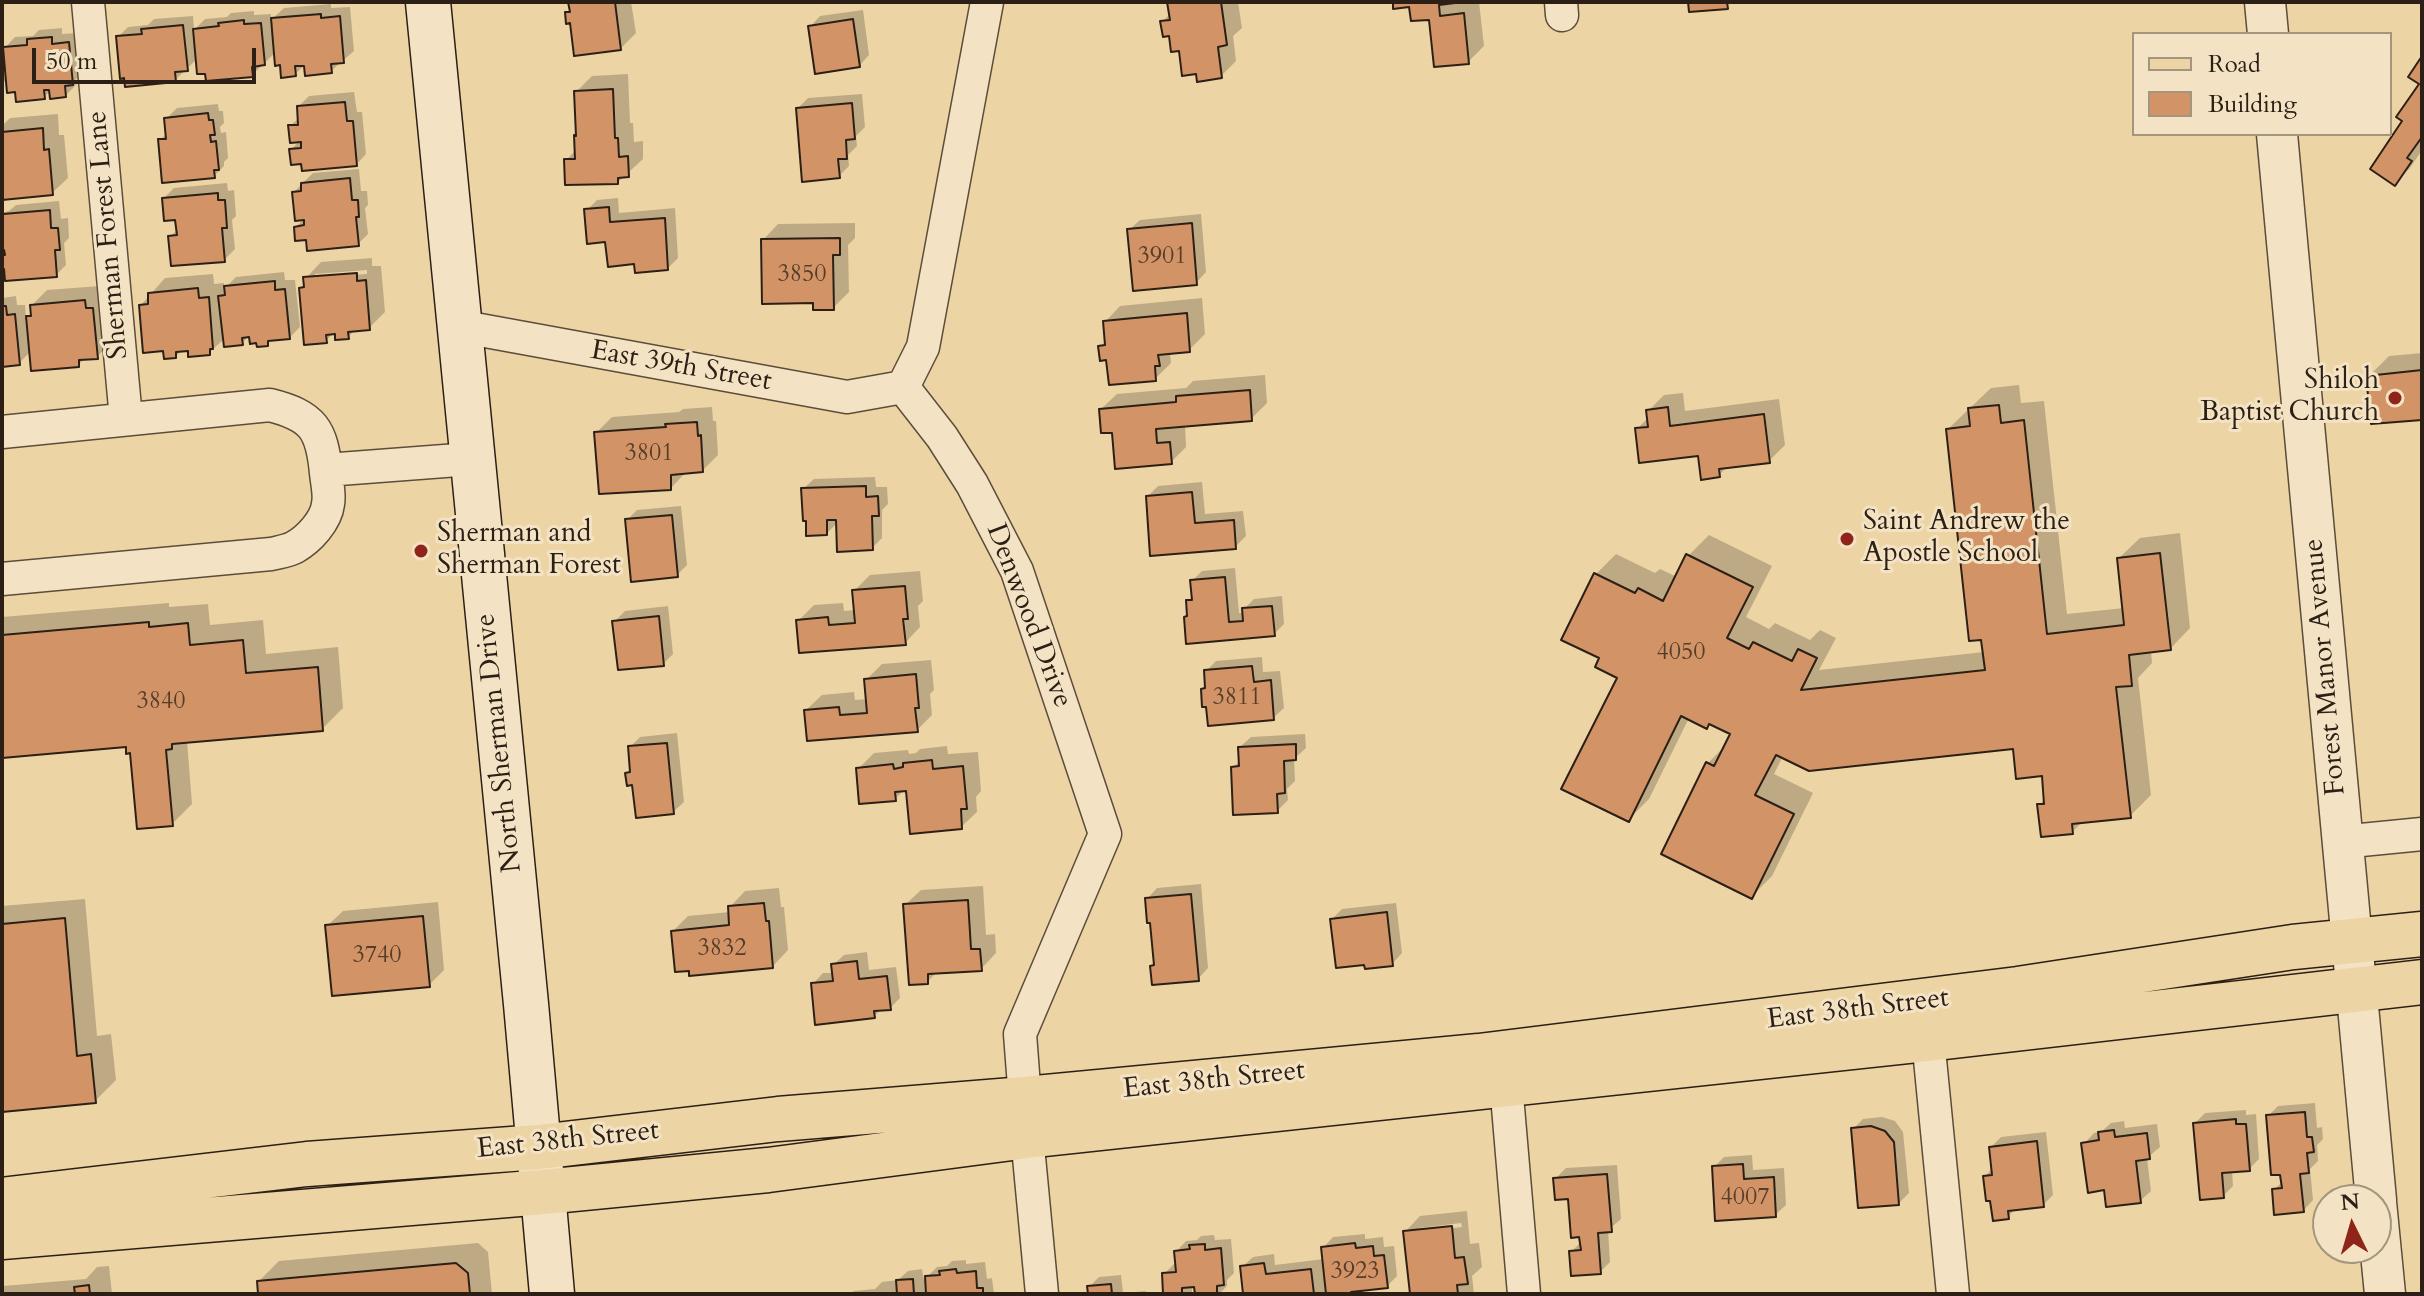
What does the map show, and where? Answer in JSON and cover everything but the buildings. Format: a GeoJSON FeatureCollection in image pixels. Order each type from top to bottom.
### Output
{"type":"FeatureCollection","features":[{"type":"Feature","properties":{"kind":"main road","name":"North Sherman Drive"},"geometry":{"type":"LineString","coordinates":[[428,2],[552,1294]]}},
{"type":"Feature","properties":{"kind":"main road","name":"East 38th Street"},"geometry":{"type":"LineString","coordinates":[[2,1237],[768,1170],[1026,1118],[1479,1056],[2018,989],[2293,947],[2422,934]]}},
{"type":"Feature","properties":{"kind":"main road","name":"East 38th Street"},"geometry":{"type":"LineString","coordinates":[[2,1200],[307,1164],[539,1147],[778,1119],[1026,1118],[1506,1084],[2422,982]]}},
{"type":"Feature","properties":{"kind":"street","name":"Sherman Forest Lane"},"geometry":{"type":"LineString","coordinates":[[88,2],[126,419]]}},
{"type":"Feature","properties":{"kind":"street"},"geometry":{"type":"LineString","coordinates":[[903,387],[923,347],[987,2]]}},
{"type":"Feature","properties":{"kind":"street"},"geometry":{"type":"LineString","coordinates":[[2265,2],[2268,32]]}},
{"type":"Feature","properties":{"kind":"street","name":"Forest Manor Avenue"},"geometry":{"type":"LineString","coordinates":[[2277,136],[2374,1184]]}},
{"type":"Feature","properties":{"kind":"street","name":"East 39th Street"},"geometry":{"type":"LineString","coordinates":[[458,326],[847,397],[903,387]]}},
{"type":"Feature","properties":{"kind":"street","name":"Denwood Drive"},"geometry":{"type":"LineString","coordinates":[[903,387],[942,437],[972,484],[1017,571],[1105,834],[1020,1034],[1042,1294]]}},
{"type":"Feature","properties":{"kind":"street"},"geometry":{"type":"LineString","coordinates":[[2,432],[270,405],[291,410],[319,433],[324,448],[329,504],[312,534],[293,548],[271,554],[2,579]]}},
{"type":"Feature","properties":{"kind":"street"},"geometry":{"type":"LineString","coordinates":[[326,470],[471,459]]}},
{"type":"Feature","properties":{"kind":"street"},"geometry":{"type":"LineString","coordinates":[[2341,842],[2422,834]]}},
{"type":"Feature","properties":{"kind":"street"},"geometry":{"type":"LineString","coordinates":[[1928,1039],[1953,1294]]}},
{"type":"Feature","properties":{"kind":"street"},"geometry":{"type":"LineString","coordinates":[[1506,1084],[1524,1294]]}},
{"type":"Feature","properties":{"kind":"street","name":"Forest Manor Avenue"},"geometry":{"type":"LineString","coordinates":[[2382,1264],[2385,1294]]}},
{"type":"Feature","properties":{"kind":"place","name":"Shiloh Baptist Church"},"geometry":{"type":"Point","coordinates":[2395,398]}},
{"type":"Feature","properties":{"kind":"place","name":"Saint Andrew the Apostle School"},"geometry":{"type":"Point","coordinates":[1847,539]}},
{"type":"Feature","properties":{"kind":"place","name":"Sherman and Sherman Forest"},"geometry":{"type":"Point","coordinates":[421,551]}}]}
